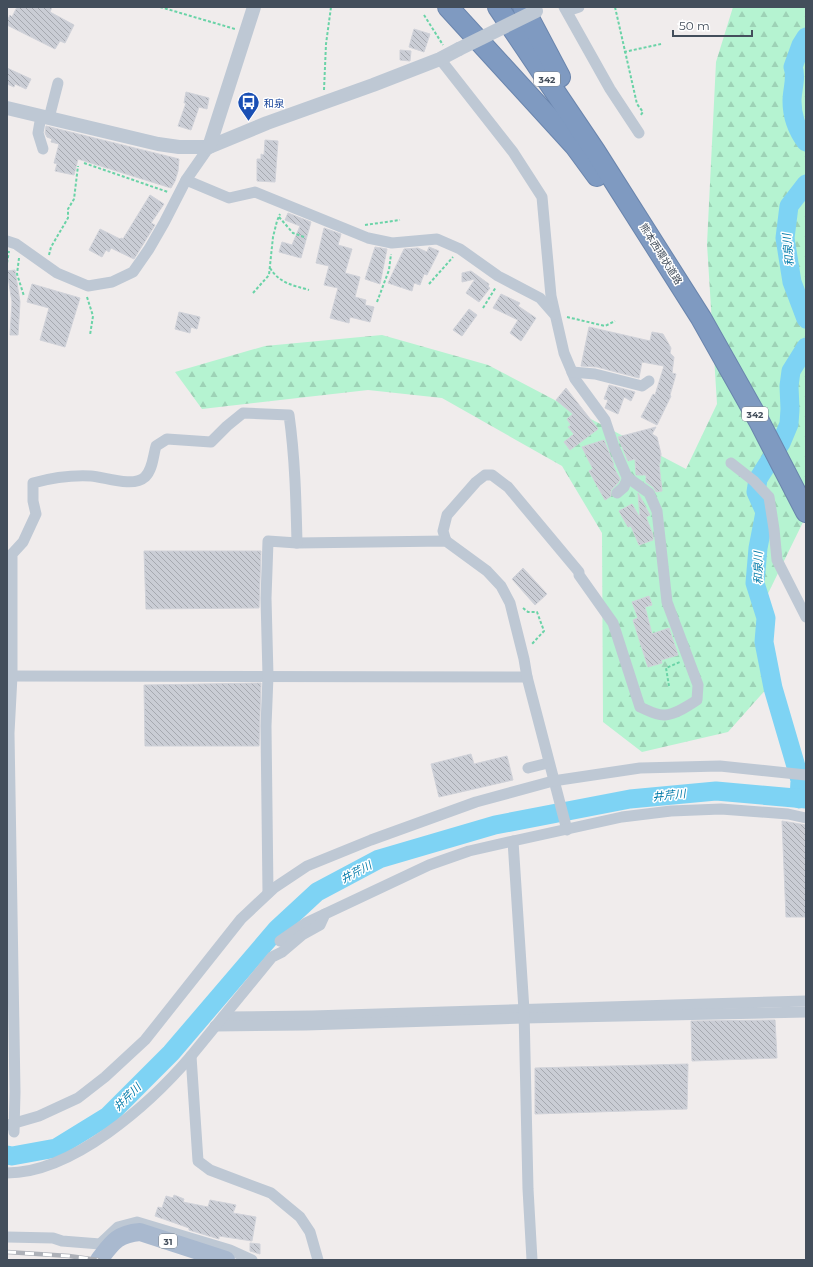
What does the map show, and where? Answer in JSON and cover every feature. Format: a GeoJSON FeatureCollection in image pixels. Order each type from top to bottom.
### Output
{"type":"FeatureCollection","features":[{"type":"Feature","properties":{"kind":"highway"},"geometry":{"type":"LineString","coordinates":[[448,7],[575,146],[701,318]]}},
{"type":"Feature","properties":{"kind":"highway","name":"熊本西環状道路"},"geometry":{"type":"LineString","coordinates":[[498,7],[595,151],[701,318],[759,421],[806,512]]}},
{"type":"Feature","properties":{"kind":"highway"},"geometry":{"type":"LineString","coordinates":[[533,8],[595,151]]}},
{"type":"Feature","properties":{"kind":"main road","name":"31"},"geometry":{"type":"LineString","coordinates":[[99,1260],[118,1238],[128,1233],[140,1232],[226,1260]]}},
{"type":"Feature","properties":{"kind":"street"},"geometry":{"type":"LineString","coordinates":[[7,241],[16,244],[57,273],[88,286],[112,282],[133,272],[149,249],[186,180],[209,147],[254,7]]}},
{"type":"Feature","properties":{"kind":"street"},"geometry":{"type":"LineString","coordinates":[[579,7],[566,9],[610,89],[637,129]]}},
{"type":"Feature","properties":{"kind":"street"},"geometry":{"type":"LineString","coordinates":[[7,108],[158,144],[209,147],[267,123],[449,55],[533,8]]}},
{"type":"Feature","properties":{"kind":"street"},"geometry":{"type":"LineString","coordinates":[[446,541],[443,531],[447,515],[476,482],[484,475],[492,475],[508,487],[578,572],[613,623],[640,707],[664,716],[686,708],[697,700],[698,685],[667,602],[657,511],[649,493],[628,477],[614,447],[605,420],[575,379],[564,353],[551,296],[542,197],[449,55]]}},
{"type":"Feature","properties":{"kind":"street"},"geometry":{"type":"LineString","coordinates":[[43,149],[38,133],[58,83]]}},
{"type":"Feature","properties":{"kind":"street"},"geometry":{"type":"LineString","coordinates":[[186,180],[229,198],[255,192],[368,238],[392,243],[437,239],[460,249],[502,278],[540,298],[556,316]]}},
{"type":"Feature","properties":{"kind":"street"},"geometry":{"type":"LineString","coordinates":[[572,372],[595,374],[642,386],[649,380]]}},
{"type":"Feature","properties":{"kind":"street"},"geometry":{"type":"LineString","coordinates":[[298,543],[296,492],[289,415],[243,413],[211,442],[167,439],[156,446],[150,470],[143,478],[129,482],[90,476],[51,478],[33,483],[33,501],[36,514],[23,542],[12,554],[9,676],[12,1127],[78,1098],[105,1077],[145,1040],[241,919],[274,888],[307,866],[371,840],[476,802],[553,781],[640,768],[720,766],[806,775]]}},
{"type":"Feature","properties":{"kind":"street"},"geometry":{"type":"LineString","coordinates":[[731,463],[754,481],[769,497],[777,560],[806,617]]}},
{"type":"Feature","properties":{"kind":"street"},"geometry":{"type":"LineString","coordinates":[[617,493],[624,487],[628,477]]}},
{"type":"Feature","properties":{"kind":"street"},"geometry":{"type":"LineString","coordinates":[[268,893],[266,726],[268,676],[266,598],[268,541],[298,543],[446,541],[487,571],[501,586],[510,604],[522,652],[526,678],[566,827]]}},
{"type":"Feature","properties":{"kind":"street"},"geometry":{"type":"LineString","coordinates":[[9,676],[526,678]]}},
{"type":"Feature","properties":{"kind":"street"},"geometry":{"type":"LineString","coordinates":[[528,768],[548,763]]}},
{"type":"Feature","properties":{"kind":"street"},"geometry":{"type":"LineString","coordinates":[[280,941],[306,923],[429,865],[469,851],[566,827],[671,811],[721,809],[788,814],[806,818]]}},
{"type":"Feature","properties":{"kind":"street"},"geometry":{"type":"LineString","coordinates":[[513,841],[524,1014],[528,1189],[532,1260]]}},
{"type":"Feature","properties":{"kind":"street"},"geometry":{"type":"LineString","coordinates":[[7,1173],[40,1169],[68,1156],[102,1137],[136,1111],[180,1069],[272,957],[282,952],[302,935],[320,926],[325,914]]}},
{"type":"Feature","properties":{"kind":"street"},"geometry":{"type":"LineString","coordinates":[[215,1026],[306,1025],[806,1001]]}},
{"type":"Feature","properties":{"kind":"street"},"geometry":{"type":"LineString","coordinates":[[222,1017],[806,1012]]}},
{"type":"Feature","properties":{"kind":"street"},"geometry":{"type":"LineString","coordinates":[[191,1056],[198,1161],[210,1170],[271,1193],[300,1217],[310,1232],[318,1260]]}},
{"type":"Feature","properties":{"kind":"street"},"geometry":{"type":"LineString","coordinates":[[7,1237],[53,1238],[62,1241],[100,1244],[118,1227],[137,1222],[230,1250],[252,1260]]}},
{"type":"Feature","properties":{"kind":"path"},"geometry":{"type":"LineString","coordinates":[[160,7],[246,33]]}},
{"type":"Feature","properties":{"kind":"path"},"geometry":{"type":"LineString","coordinates":[[323,103],[326,44],[331,7]]}},
{"type":"Feature","properties":{"kind":"path"},"geometry":{"type":"LineString","coordinates":[[614,7],[624,52],[634,85],[637,104],[643,112],[637,129]]}},
{"type":"Feature","properties":{"kind":"path"},"geometry":{"type":"LineString","coordinates":[[424,16],[449,55]]}},
{"type":"Feature","properties":{"kind":"path"},"geometry":{"type":"LineString","coordinates":[[624,52],[661,44]]}},
{"type":"Feature","properties":{"kind":"path"},"geometry":{"type":"LineString","coordinates":[[84,163],[178,196]]}},
{"type":"Feature","properties":{"kind":"path"},"geometry":{"type":"LineString","coordinates":[[46,266],[51,248],[68,218],[68,209],[74,199],[78,166]]}},
{"type":"Feature","properties":{"kind":"path"},"geometry":{"type":"LineString","coordinates":[[253,293],[269,275],[273,237],[279,216],[285,204]]}},
{"type":"Feature","properties":{"kind":"path"},"geometry":{"type":"LineString","coordinates":[[279,216],[293,233],[304,237]]}},
{"type":"Feature","properties":{"kind":"path"},"geometry":{"type":"LineString","coordinates":[[352,232],[362,226],[400,220]]}},
{"type":"Feature","properties":{"kind":"path"},"geometry":{"type":"LineString","coordinates":[[377,302],[389,270],[392,243]]}},
{"type":"Feature","properties":{"kind":"path"},"geometry":{"type":"LineString","coordinates":[[20,247],[17,274],[24,296]]}},
{"type":"Feature","properties":{"kind":"path"},"geometry":{"type":"LineString","coordinates":[[429,284],[460,249]]}},
{"type":"Feature","properties":{"kind":"path"},"geometry":{"type":"LineString","coordinates":[[269,267],[275,276],[284,282],[309,290]]}},
{"type":"Feature","properties":{"kind":"path"},"geometry":{"type":"LineString","coordinates":[[483,308],[502,278]]}},
{"type":"Feature","properties":{"kind":"path"},"geometry":{"type":"LineString","coordinates":[[80,283],[88,300],[93,316],[90,335]]}},
{"type":"Feature","properties":{"kind":"path"},"geometry":{"type":"LineString","coordinates":[[556,316],[570,317],[605,326],[615,321]]}},
{"type":"Feature","properties":{"kind":"path"},"geometry":{"type":"LineString","coordinates":[[522,607],[528,612],[537,612],[544,631],[534,643],[522,652]]}},
{"type":"Feature","properties":{"kind":"path"},"geometry":{"type":"LineString","coordinates":[[669,686],[666,668],[688,659]]}},
{"type":"Feature","properties":{"kind":"green space"},"geometry":{"type":"Polygon","coordinates":[[[733,7],[806,7],[806,516],[758,614],[768,687],[728,732],[642,752],[603,722],[602,533],[562,466],[442,398],[368,390],[202,409],[175,372],[265,346],[382,335],[488,365],[686,469],[717,404],[707,244],[716,62],[733,7]]]}},
{"type":"Feature","properties":{"kind":"building"},"geometry":{"type":"Polygon","coordinates":[[[17,7],[52,7],[50,12],[74,25],[65,43],[60,41],[55,49],[7,25],[10,15],[12,17],[17,7]]]}},
{"type":"Feature","properties":{"kind":"building"},"geometry":{"type":"Polygon","coordinates":[[[414,29],[430,34],[424,52],[409,47],[414,29]]]}},
{"type":"Feature","properties":{"kind":"building"},"geometry":{"type":"Polygon","coordinates":[[[400,50],[411,51],[410,61],[400,60],[400,50]]]}},
{"type":"Feature","properties":{"kind":"building"},"geometry":{"type":"Polygon","coordinates":[[[7,68],[31,79],[26,89],[15,84],[14,87],[7,84],[7,68]]]}},
{"type":"Feature","properties":{"kind":"building"},"geometry":{"type":"Polygon","coordinates":[[[186,92],[209,98],[207,109],[199,107],[191,130],[178,126],[186,103],[184,103],[186,92]]]}},
{"type":"Feature","properties":{"kind":"building"},"geometry":{"type":"Polygon","coordinates":[[[46,126],[179,159],[175,181],[171,188],[78,159],[74,175],[55,171],[57,164],[54,163],[59,144],[51,142],[52,139],[47,137],[45,133],[46,126]]]}},
{"type":"Feature","properties":{"kind":"building"},"geometry":{"type":"Polygon","coordinates":[[[265,140],[278,141],[275,182],[257,181],[257,159],[261,159],[261,154],[264,155],[265,140]]]}},
{"type":"Feature","properties":{"kind":"building"},"geometry":{"type":"Polygon","coordinates":[[[150,195],[164,204],[151,223],[155,225],[134,259],[111,248],[109,252],[106,250],[102,257],[89,250],[100,229],[123,239],[150,195]]]}},
{"type":"Feature","properties":{"kind":"building"},"geometry":{"type":"Polygon","coordinates":[[[288,213],[311,222],[301,258],[279,252],[282,242],[292,245],[300,226],[285,220],[288,213]]]}},
{"type":"Feature","properties":{"kind":"building"},"geometry":{"type":"Polygon","coordinates":[[[324,228],[341,234],[338,245],[352,249],[345,273],[360,277],[355,297],[366,300],[365,305],[374,307],[370,322],[350,317],[349,323],[330,318],[338,288],[324,285],[329,266],[316,263],[324,228]]]}},
{"type":"Feature","properties":{"kind":"building"},"geometry":{"type":"Polygon","coordinates":[[[375,247],[387,249],[380,284],[365,279],[375,247]]]}},
{"type":"Feature","properties":{"kind":"building"},"geometry":{"type":"Polygon","coordinates":[[[429,247],[439,251],[427,275],[424,274],[420,285],[414,283],[412,291],[388,283],[404,249],[418,248],[427,252],[429,247]]]}},
{"type":"Feature","properties":{"kind":"building"},"geometry":{"type":"Polygon","coordinates":[[[15,270],[20,302],[18,335],[10,335],[12,302],[7,271],[15,270]]]}},
{"type":"Feature","properties":{"kind":"building"},"geometry":{"type":"Polygon","coordinates":[[[471,271],[489,284],[488,287],[490,288],[479,302],[466,293],[475,279],[462,282],[462,273],[471,271]]]}},
{"type":"Feature","properties":{"kind":"building"},"geometry":{"type":"Polygon","coordinates":[[[32,284],[80,298],[65,347],[40,340],[49,308],[27,302],[32,284]]]}},
{"type":"Feature","properties":{"kind":"building"},"geometry":{"type":"Polygon","coordinates":[[[501,294],[520,303],[518,306],[536,318],[521,341],[510,333],[518,320],[493,308],[501,294]]]}},
{"type":"Feature","properties":{"kind":"building"},"geometry":{"type":"Polygon","coordinates":[[[469,309],[477,315],[462,336],[453,330],[469,309]]]}},
{"type":"Feature","properties":{"kind":"building"},"geometry":{"type":"Polygon","coordinates":[[[179,312],[200,317],[197,329],[191,327],[190,333],[175,329],[179,312]]]}},
{"type":"Feature","properties":{"kind":"building"},"geometry":{"type":"Polygon","coordinates":[[[589,327],[650,341],[652,332],[663,334],[671,348],[670,353],[674,357],[672,373],[676,374],[671,396],[657,425],[641,417],[653,394],[655,395],[664,366],[642,362],[639,378],[597,367],[581,366],[589,327]]]}},
{"type":"Feature","properties":{"kind":"building"},"geometry":{"type":"Polygon","coordinates":[[[609,385],[635,392],[631,401],[624,397],[618,414],[605,408],[608,400],[604,399],[609,385]]]}},
{"type":"Feature","properties":{"kind":"building"},"geometry":{"type":"Polygon","coordinates":[[[566,388],[598,429],[570,450],[564,442],[574,434],[568,427],[571,425],[567,419],[573,414],[556,400],[566,388]]]}},
{"type":"Feature","properties":{"kind":"building"},"geometry":{"type":"Polygon","coordinates":[[[656,427],[652,434],[657,437],[661,454],[659,464],[662,491],[656,492],[653,487],[646,482],[646,475],[636,475],[635,459],[628,461],[618,437],[656,427]]]}},
{"type":"Feature","properties":{"kind":"building"},"geometry":{"type":"Polygon","coordinates":[[[604,440],[614,465],[613,466],[620,479],[611,490],[611,496],[605,500],[589,471],[593,469],[582,447],[604,440]]]}},
{"type":"Feature","properties":{"kind":"building"},"geometry":{"type":"Polygon","coordinates":[[[638,493],[650,515],[646,517],[653,535],[653,540],[639,545],[631,526],[628,527],[619,511],[632,504],[640,518],[638,493]]]}},
{"type":"Feature","properties":{"kind":"building"},"geometry":{"type":"Polygon","coordinates":[[[144,551],[261,551],[259,608],[146,609],[144,551]]]}},
{"type":"Feature","properties":{"kind":"building"},"geometry":{"type":"Polygon","coordinates":[[[523,568],[547,594],[535,605],[512,579],[523,568]]]}},
{"type":"Feature","properties":{"kind":"building"},"geometry":{"type":"Polygon","coordinates":[[[649,596],[652,605],[645,607],[652,634],[669,628],[678,655],[661,660],[662,663],[648,667],[633,620],[638,618],[632,602],[649,596]]]}},
{"type":"Feature","properties":{"kind":"building"},"geometry":{"type":"Polygon","coordinates":[[[261,683],[259,746],[145,746],[144,685],[261,683]]]}},
{"type":"Feature","properties":{"kind":"building"},"geometry":{"type":"Polygon","coordinates":[[[471,754],[474,764],[507,756],[513,780],[439,797],[431,764],[471,754]]]}},
{"type":"Feature","properties":{"kind":"building"},"geometry":{"type":"Polygon","coordinates":[[[782,821],[806,825],[806,917],[786,917],[782,821]]]}},
{"type":"Feature","properties":{"kind":"building"},"geometry":{"type":"Polygon","coordinates":[[[775,1020],[777,1058],[692,1061],[691,1021],[775,1020]]]}},
{"type":"Feature","properties":{"kind":"building"},"geometry":{"type":"Polygon","coordinates":[[[688,1064],[687,1109],[535,1114],[535,1068],[688,1064]]]}},
{"type":"Feature","properties":{"kind":"building"},"geometry":{"type":"Polygon","coordinates":[[[174,1195],[184,1199],[183,1202],[208,1207],[210,1200],[236,1205],[233,1213],[256,1217],[252,1241],[219,1236],[219,1239],[189,1230],[189,1228],[155,1216],[158,1207],[162,1208],[166,1196],[173,1198],[174,1195]]]}},
{"type":"Feature","properties":{"kind":"building"},"geometry":{"type":"Polygon","coordinates":[[[250,1243],[260,1244],[260,1254],[250,1251],[250,1243]]]}},
{"type":"Feature","properties":{"kind":"waterway","name":"和泉川"},"geometry":{"type":"LineString","coordinates":[[806,37],[801,45],[793,67],[794,79],[792,101],[796,123],[806,142]]}},
{"type":"Feature","properties":{"kind":"waterway","name":"和泉川"},"geometry":{"type":"LineString","coordinates":[[806,184],[789,206],[785,238],[792,282],[806,319]]}},
{"type":"Feature","properties":{"kind":"waterway","name":"和泉川"},"geometry":{"type":"LineString","coordinates":[[799,799],[800,780],[773,688],[764,642],[766,618],[755,583],[758,548],[765,512],[756,492],[758,479],[781,443],[789,424],[789,386],[791,371],[806,347]]}},
{"type":"Feature","properties":{"kind":"waterway","name":"井芹川"},"geometry":{"type":"LineString","coordinates":[[7,1155],[12,1156],[56,1148],[108,1116],[171,1053],[277,929],[317,892],[379,859],[495,825],[630,799],[716,791],[806,799]]}},
{"type":"Feature","properties":{"kind":"railway"},"geometry":{"type":"LineString","coordinates":[[7,1252],[69,1256],[98,1260]]}},
{"type":"Feature","properties":{"kind":"place","name":"和泉"},"geometry":{"type":"Point","coordinates":[248,122]}}]}
